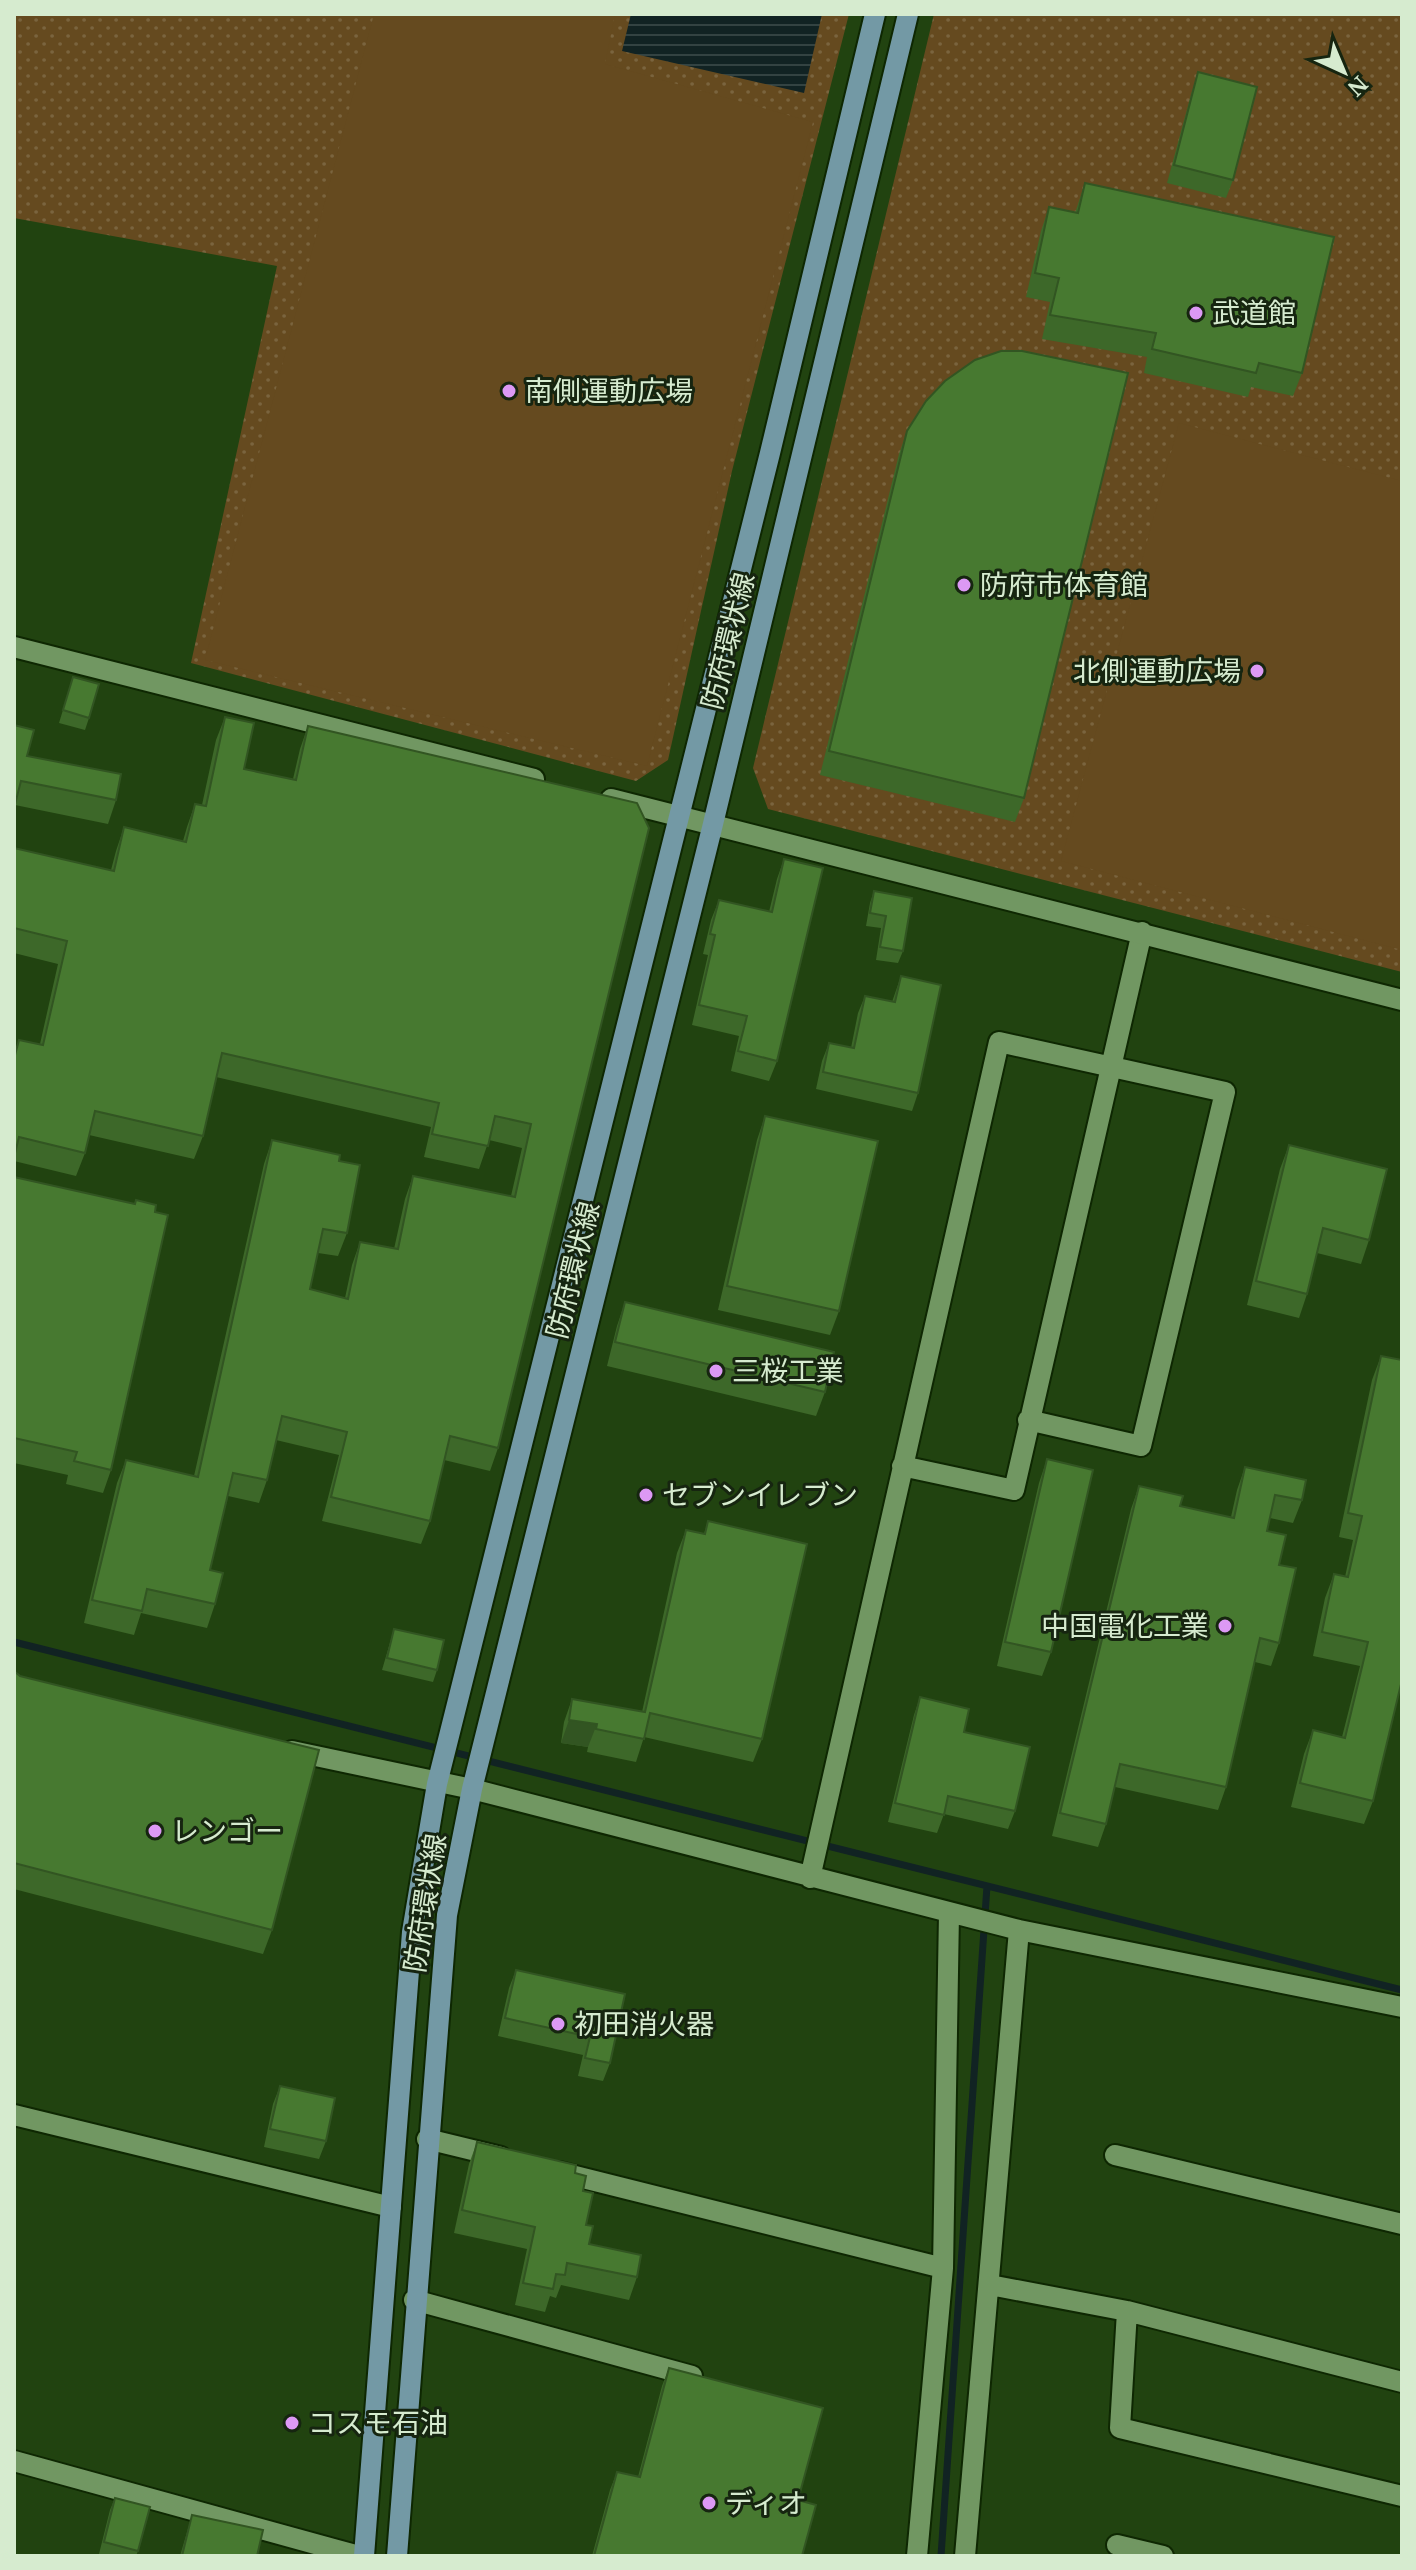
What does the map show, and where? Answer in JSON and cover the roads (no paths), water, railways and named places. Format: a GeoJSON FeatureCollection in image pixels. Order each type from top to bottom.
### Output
{"type":"FeatureCollection","features":[{"type":"Feature","properties":{"kind":"main road","name":"防府環状線"},"geometry":{"type":"LineString","coordinates":[[362,2556],[412,1932],[437,1784],[770,453],[875,14]]}},
{"type":"Feature","properties":{"kind":"main road","name":"防府環状線"},"geometry":{"type":"LineString","coordinates":[[397,2556],[414,2300],[447,1915],[472,1789],[713,824],[908,14]]}},
{"type":"Feature","properties":{"kind":"street"},"geometry":{"type":"LineString","coordinates":[[14,647],[554,784]]}},
{"type":"Feature","properties":{"kind":"street"},"geometry":{"type":"LineString","coordinates":[[585,792],[1402,1000]]}},
{"type":"Feature","properties":{"kind":"street"},"geometry":{"type":"LineString","coordinates":[[902,1466],[1014,1490],[1142,932]]}},
{"type":"Feature","properties":{"kind":"street"},"geometry":{"type":"LineString","coordinates":[[810,1878],[999,1042],[1225,1092],[1141,1446],[1028,1420]]}},
{"type":"Feature","properties":{"kind":"street"},"geometry":{"type":"LineString","coordinates":[[270,1746],[472,1789],[1019,1930],[1402,2007]]}},
{"type":"Feature","properties":{"kind":"street"},"geometry":{"type":"LineString","coordinates":[[917,2556],[943,2268],[949,1913]]}},
{"type":"Feature","properties":{"kind":"street"},"geometry":{"type":"LineString","coordinates":[[965,2556],[1019,1930]]}},
{"type":"Feature","properties":{"kind":"street"},"geometry":{"type":"LineString","coordinates":[[14,2115],[391,2207]]}},
{"type":"Feature","properties":{"kind":"street"},"geometry":{"type":"LineString","coordinates":[[427,2139],[943,2268]]}},
{"type":"Feature","properties":{"kind":"street"},"geometry":{"type":"LineString","coordinates":[[1115,2155],[1402,2224]]}},
{"type":"Feature","properties":{"kind":"street"},"geometry":{"type":"LineString","coordinates":[[990,2285],[1127,2311],[1402,2382]]}},
{"type":"Feature","properties":{"kind":"street"},"geometry":{"type":"LineString","coordinates":[[414,2300],[716,2383]]}},
{"type":"Feature","properties":{"kind":"street"},"geometry":{"type":"LineString","coordinates":[[1127,2311],[1120,2428],[1402,2496]]}},
{"type":"Feature","properties":{"kind":"street"},"geometry":{"type":"LineString","coordinates":[[14,2461],[362,2556]]}},
{"type":"Feature","properties":{"kind":"street"},"geometry":{"type":"LineString","coordinates":[[1117,2545],[1163,2556]]}},
{"type":"Feature","properties":{"kind":"waterway"},"geometry":{"type":"LineString","coordinates":[[14,1642],[1402,1990]]}},
{"type":"Feature","properties":{"kind":"waterway"},"geometry":{"type":"LineString","coordinates":[[941,2556],[987,1886]]}},
{"type":"Feature","properties":{"kind":"place","name":"武道館"},"geometry":{"type":"Point","coordinates":[1196,313]}},
{"type":"Feature","properties":{"kind":"place","name":"南側運動広場"},"geometry":{"type":"Point","coordinates":[509,391]}},
{"type":"Feature","properties":{"kind":"place","name":"防府市体育館"},"geometry":{"type":"Point","coordinates":[964,585]}},
{"type":"Feature","properties":{"kind":"place","name":"北側運動広場"},"geometry":{"type":"Point","coordinates":[1257,671]}},
{"type":"Feature","properties":{"kind":"place","name":"三桜工業"},"geometry":{"type":"Point","coordinates":[716,1371]}},
{"type":"Feature","properties":{"kind":"place","name":"セブンイレブン"},"geometry":{"type":"Point","coordinates":[646,1495]}},
{"type":"Feature","properties":{"kind":"place","name":"中国電化工業"},"geometry":{"type":"Point","coordinates":[1225,1626]}},
{"type":"Feature","properties":{"kind":"place","name":"レンゴー"},"geometry":{"type":"Point","coordinates":[155,1831]}},
{"type":"Feature","properties":{"kind":"place","name":"初田消火器"},"geometry":{"type":"Point","coordinates":[558,2024]}},
{"type":"Feature","properties":{"kind":"place","name":"コスモ石油"},"geometry":{"type":"Point","coordinates":[292,2423]}},
{"type":"Feature","properties":{"kind":"place","name":"ディオ"},"geometry":{"type":"Point","coordinates":[709,2503]}}]}
